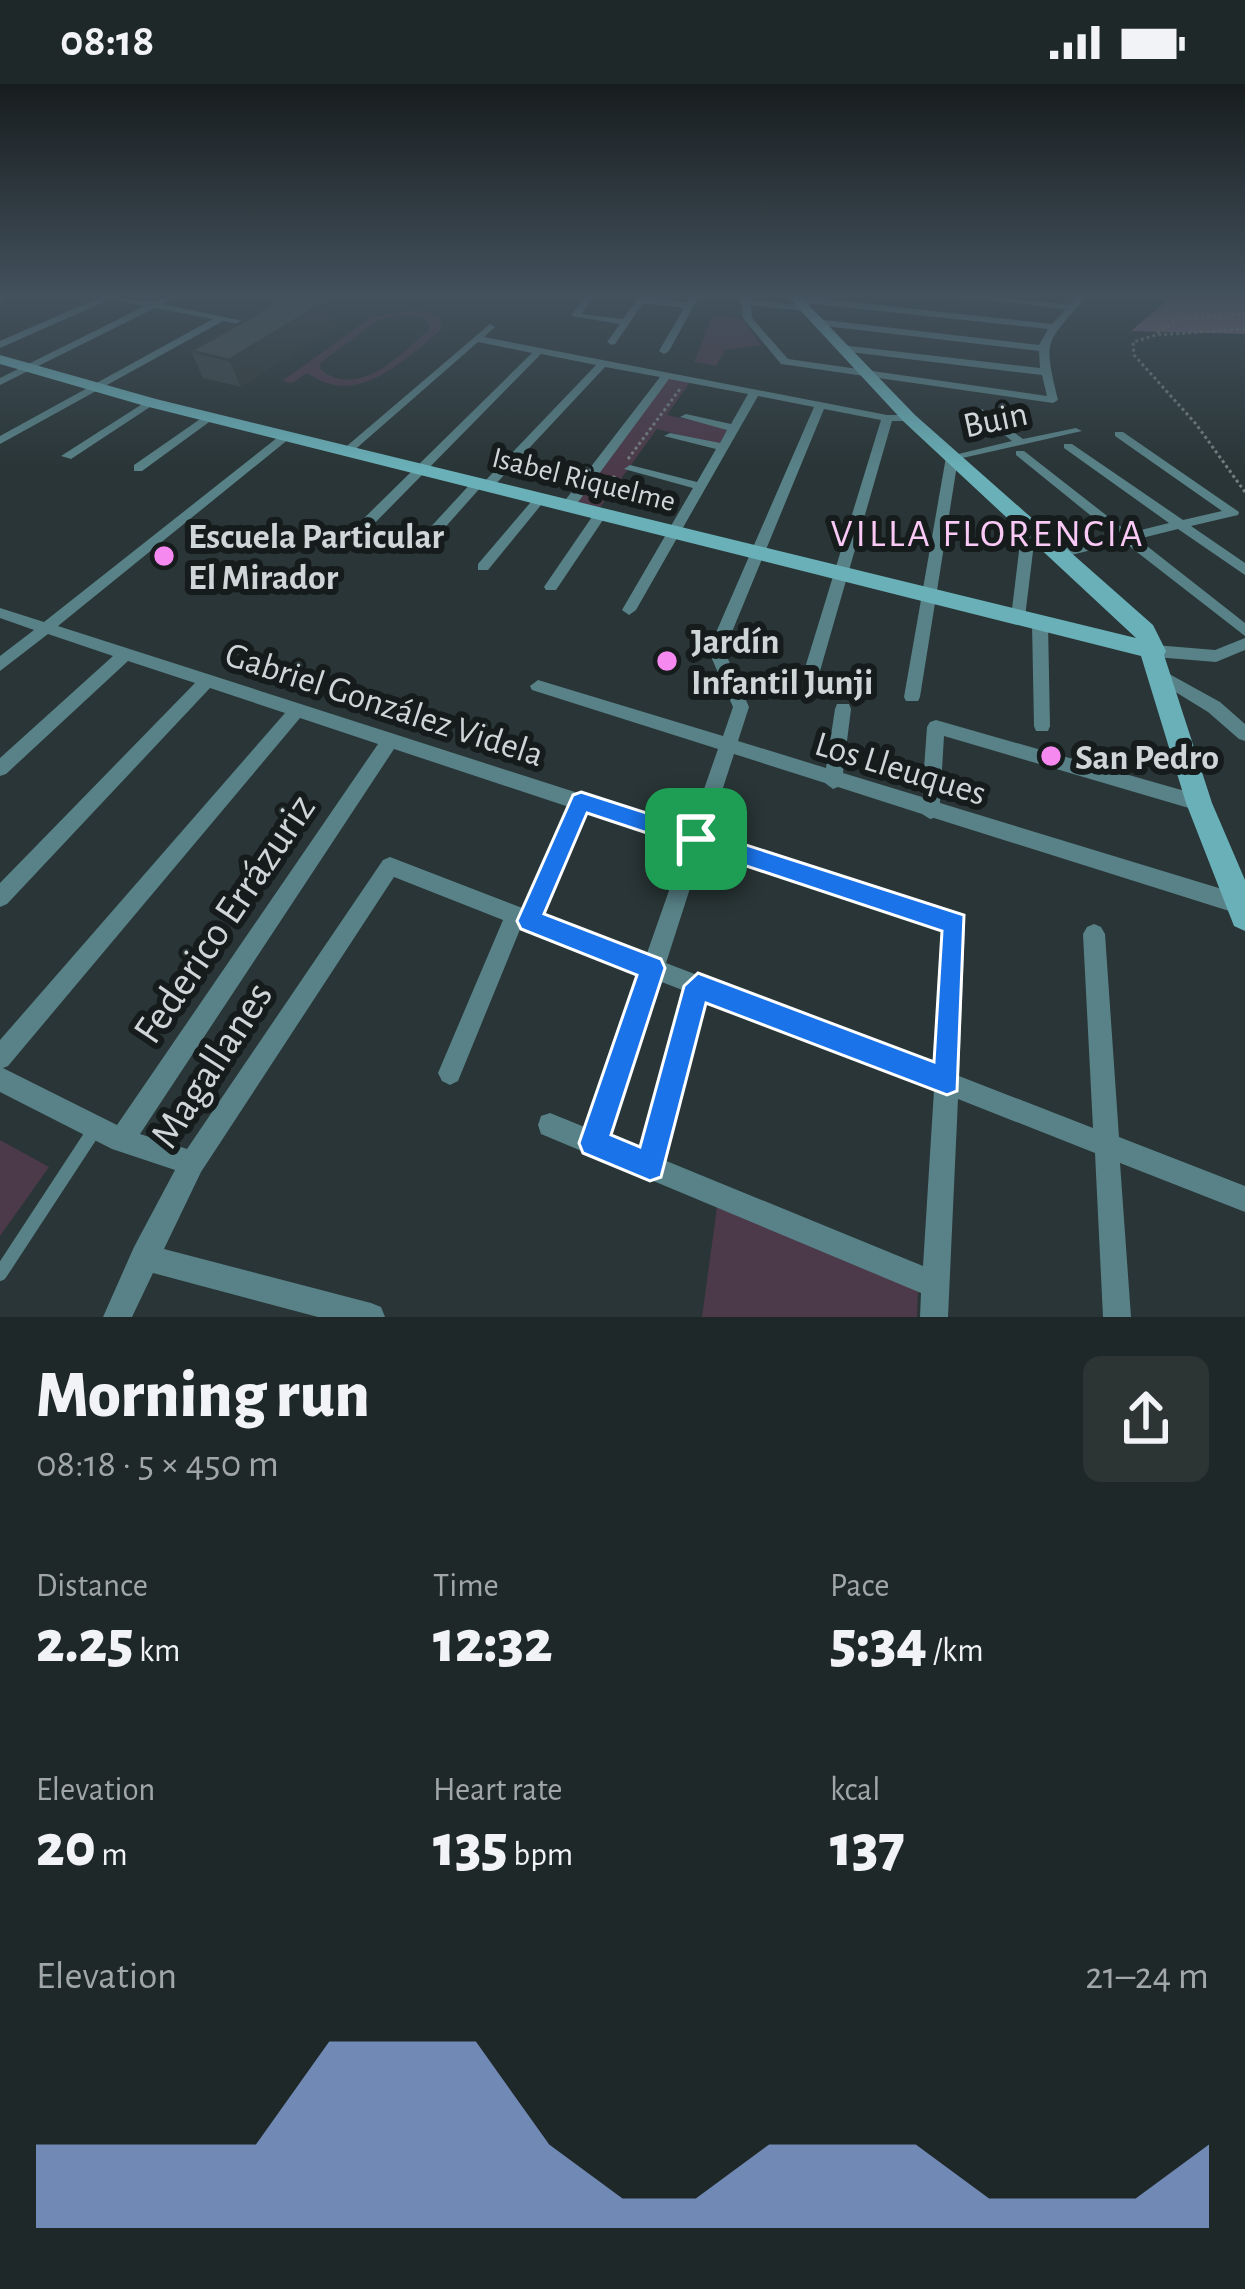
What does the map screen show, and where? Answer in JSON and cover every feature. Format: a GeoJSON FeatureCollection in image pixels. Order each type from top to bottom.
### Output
{"type":"FeatureCollection","features":[{"type":"Feature","properties":{"kind":"street"},"geometry":{"type":"LineString","coordinates":[[0,382],[55,354]]}},
{"type":"Feature","properties":{"kind":"street"},"geometry":{"type":"LineString","coordinates":[[0,441],[157,354]]}},
{"type":"Feature","properties":{"kind":"street"},"geometry":{"type":"LineString","coordinates":[[347,451],[460,354]]}},
{"type":"Feature","properties":{"kind":"street"},"geometry":{"type":"LineString","coordinates":[[359,531],[536,354]]}},
{"type":"Feature","properties":{"kind":"street"},"geometry":{"type":"LineString","coordinates":[[553,354],[887,418],[909,418]]}},
{"type":"Feature","properties":{"kind":"street"},"geometry":{"type":"LineString","coordinates":[[778,354],[785,362],[868,377],[1053,400],[1043,354]]}},
{"type":"Feature","properties":{"kind":"street"},"geometry":{"type":"LineString","coordinates":[[845,354],[909,418],[1136,621],[1158,664],[1198,803],[1243,909]]}},
{"type":"Feature","properties":{"kind":"street"},"geometry":{"type":"LineString","coordinates":[[881,354],[1046,372]]}},
{"type":"Feature","properties":{"kind":"street","name":"Isabel Riquelme"},"geometry":{"type":"LineString","coordinates":[[0,359],[151,403],[1018,617],[1158,664]]}},
{"type":"Feature","properties":{"kind":"street"},"geometry":{"type":"LineString","coordinates":[[419,548],[603,363]]}},
{"type":"Feature","properties":{"kind":"street"},"geometry":{"type":"LineString","coordinates":[[551,587],[586,510],[668,374]]}},
{"type":"Feature","properties":{"kind":"street"},"geometry":{"type":"LineString","coordinates":[[629,610],[755,392]]}},
{"type":"Feature","properties":{"kind":"street"},"geometry":{"type":"LineString","coordinates":[[67,456],[151,403]]}},
{"type":"Feature","properties":{"kind":"street"},"geometry":{"type":"LineString","coordinates":[[594,1143],[741,699],[718,651],[821,404]]}},
{"type":"Feature","properties":{"kind":"street"},"geometry":{"type":"LineString","coordinates":[[982,412],[1126,538],[1245,631]]}},
{"type":"Feature","properties":{"kind":"street"},"geometry":{"type":"LineString","coordinates":[[137,468],[210,417]]}},
{"type":"Feature","properties":{"kind":"street"},"geometry":{"type":"LineString","coordinates":[[686,417],[734,428]]}},
{"type":"Feature","properties":{"kind":"street"},"geometry":{"type":"LineString","coordinates":[[812,671],[887,418]]}},
{"type":"Feature","properties":{"kind":"street","name":"Buin"},"geometry":{"type":"LineString","coordinates":[[912,698],[952,457],[1021,448],[1076,431]]}},
{"type":"Feature","properties":{"kind":"street"},"geometry":{"type":"LineString","coordinates":[[1059,554],[1233,512],[1119,434]]}},
{"type":"Feature","properties":{"kind":"street"},"geometry":{"type":"LineString","coordinates":[[0,665],[286,436]]}},
{"type":"Feature","properties":{"kind":"street"},"geometry":{"type":"LineString","coordinates":[[670,436],[722,447]]}},
{"type":"Feature","properties":{"kind":"street"},"geometry":{"type":"LineString","coordinates":[[1067,446],[1245,570]]}},
{"type":"Feature","properties":{"kind":"street"},"geometry":{"type":"LineString","coordinates":[[630,463],[699,486]]}},
{"type":"Feature","properties":{"kind":"street"},"geometry":{"type":"LineString","coordinates":[[483,567],[540,499]]}},
{"type":"Feature","properties":{"kind":"street"},"geometry":{"type":"LineString","coordinates":[[1018,617],[1029,527]]}},
{"type":"Feature","properties":{"kind":"street","name":"Gabriel González Videla"},"geometry":{"type":"LineString","coordinates":[[0,613],[955,924],[947,1081]]}},
{"type":"Feature","properties":{"kind":"street"},"geometry":{"type":"LineString","coordinates":[[1040,623],[1042,726]]}},
{"type":"Feature","properties":{"kind":"street"},"geometry":{"type":"LineString","coordinates":[[1158,664],[1216,656],[1245,644]]}},
{"type":"Feature","properties":{"kind":"street"},"geometry":{"type":"LineString","coordinates":[[0,769],[126,653]]}},
{"type":"Feature","properties":{"kind":"street"},"geometry":{"type":"LineString","coordinates":[[1158,664],[1245,734]]}},
{"type":"Feature","properties":{"kind":"street"},"geometry":{"type":"LineString","coordinates":[[0,898],[208,680]]}},
{"type":"Feature","properties":{"kind":"street","name":"Los Lleuques"},"geometry":{"type":"LineString","coordinates":[[538,686],[1243,909]]}},
{"type":"Feature","properties":{"kind":"street"},"geometry":{"type":"LineString","coordinates":[[0,1058],[298,709]]}},
{"type":"Feature","properties":{"kind":"street"},"geometry":{"type":"LineString","coordinates":[[833,781],[843,710]]}},
{"type":"Feature","properties":{"kind":"street"},"geometry":{"type":"LineString","coordinates":[[930,811],[936,727],[1198,803]]}},
{"type":"Feature","properties":{"kind":"street","name":"Federico Errázuriz"},"geometry":{"type":"LineString","coordinates":[[121,1140],[391,740]]}},
{"type":"Feature","properties":{"kind":"street"},"geometry":{"type":"LineString","coordinates":[[450,1073],[581,801]]}},
{"type":"Feature","properties":{"kind":"street","name":"Magallanes"},"geometry":{"type":"LineString","coordinates":[[117,1317],[192,1163],[391,866],[522,918]]}},
{"type":"Feature","properties":{"kind":"street"},"geometry":{"type":"LineString","coordinates":[[522,918],[1245,1199]]}},
{"type":"Feature","properties":{"kind":"street"},"geometry":{"type":"LineString","coordinates":[[1094,934],[1117,1317]]}},
{"type":"Feature","properties":{"kind":"street"},"geometry":{"type":"LineString","coordinates":[[650,1166],[698,986]]}},
{"type":"Feature","properties":{"kind":"street"},"geometry":{"type":"LineString","coordinates":[[0,1079],[121,1140],[192,1163]]}},
{"type":"Feature","properties":{"kind":"street"},"geometry":{"type":"LineString","coordinates":[[934,1317],[947,1081]]}},
{"type":"Feature","properties":{"kind":"street"},"geometry":{"type":"LineString","coordinates":[[550,1125],[935,1285]]}},
{"type":"Feature","properties":{"kind":"street"},"geometry":{"type":"LineString","coordinates":[[144,1257],[371,1317]]}},
{"type":"Feature","properties":{"kind":"lane"},"geometry":{"type":"LineString","coordinates":[[0,1274],[96,1127]]}},
{"type":"Feature","properties":{"kind":"path"},"geometry":{"type":"LineString","coordinates":[[1134,354],[1196,424],[1245,492]]}},
{"type":"Feature","properties":{"kind":"path"},"geometry":{"type":"LineString","coordinates":[[630,463],[688,378]]}},
{"type":"Feature","properties":{"kind":"path"},"geometry":{"type":"LineString","coordinates":[[586,510],[616,475]]}},
{"type":"Feature","properties":{"kind":"shaded area"},"geometry":{"type":"Polygon","coordinates":[[[321,354],[333,354],[320,363],[321,370],[351,380],[380,370],[401,354],[411,354],[362,383],[326,383],[307,373],[292,383],[282,381],[321,354]]]}},
{"type":"Feature","properties":{"kind":"shaded area"},"geometry":{"type":"Polygon","coordinates":[[[697,354],[723,354],[716,366],[694,362],[697,354]]]}},
{"type":"Feature","properties":{"kind":"shaded area"},"geometry":{"type":"Polygon","coordinates":[[[669,377],[690,382],[667,415],[728,428],[719,445],[657,429],[599,509],[575,503],[669,377]]]}},
{"type":"Feature","properties":{"kind":"shaded area"},"geometry":{"type":"Polygon","coordinates":[[[0,1140],[49,1167],[0,1236],[0,1140]]]}},
{"type":"Feature","properties":{"kind":"shaded area"},"geometry":{"type":"Polygon","coordinates":[[[717,1207],[918,1290],[917,1317],[702,1317],[717,1207]]]}},
{"type":"Feature","properties":{"kind":"building"},"geometry":{"type":"Polygon","coordinates":[[[202,354],[240,354],[229,360],[202,354]]]}},
{"type":"Feature","properties":{"kind":"place","name":"Escuela Particular El Mirador"},"geometry":{"type":"Point","coordinates":[164,556]}},
{"type":"Feature","properties":{"kind":"place","name":"Jardín Infantil Junji"},"geometry":{"type":"Point","coordinates":[667,661]}},
{"type":"Feature","properties":{"kind":"place","name":"San Pedro"},"geometry":{"type":"Point","coordinates":[1051,756]}},
{"type":"Feature","properties":{"kind":"district","name":"VILLA FLORENCIA"},"geometry":{"type":"Point","coordinates":[988,532]}},
{"type":"Feature","properties":{"kind":"route"},"geometry":{"type":"LineString","coordinates":[[581,801],[696,839],[955,924],[947,1081],[698,986],[650,1166],[594,1143],[652,968],[530,921],[581,801]]}}]}
